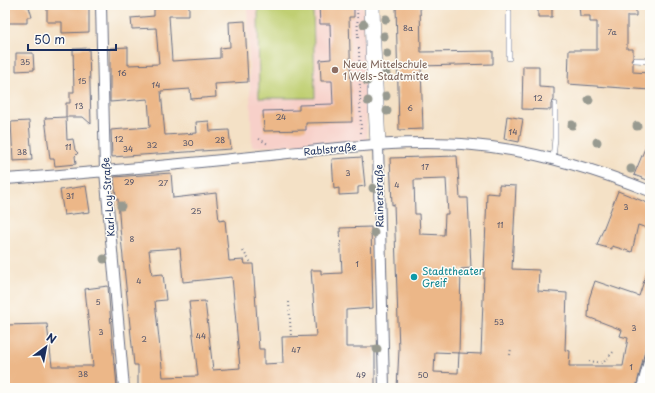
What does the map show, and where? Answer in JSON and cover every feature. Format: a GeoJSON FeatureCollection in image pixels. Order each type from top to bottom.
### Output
{"type":"FeatureCollection","features":[{"type":"Feature","properties":{"kind":"street","name":"Karl-Loy-Straße"},"geometry":{"type":"LineString","coordinates":[[101,5],[105,171],[124,388]]}},
{"type":"Feature","properties":{"kind":"street","name":"Rainerstraße"},"geometry":{"type":"LineString","coordinates":[[372,5],[378,144],[384,388]]}},
{"type":"Feature","properties":{"kind":"street","name":"Rablstraße"},"geometry":{"type":"LineString","coordinates":[[5,179],[105,171],[378,144],[439,144],[499,148],[553,159],[608,175],[649,190]]}},
{"type":"Feature","properties":{"kind":"street"},"geometry":{"type":"LineString","coordinates":[[642,388],[650,358]]}},
{"type":"Feature","properties":{"kind":"lane"},"geometry":{"type":"LineString","coordinates":[[509,12],[509,58]]}},
{"type":"Feature","properties":{"kind":"lane"},"geometry":{"type":"LineString","coordinates":[[635,60],[650,61]]}},
{"type":"Feature","properties":{"kind":"lane"},"geometry":{"type":"LineString","coordinates":[[553,159],[555,138],[555,104]]}},
{"type":"Feature","properties":{"kind":"path"},"geometry":{"type":"LineString","coordinates":[[357,5],[361,137]]}},
{"type":"Feature","properties":{"kind":"path"},"geometry":{"type":"LineString","coordinates":[[259,139],[268,144]]}},
{"type":"Feature","properties":{"kind":"path"},"geometry":{"type":"LineString","coordinates":[[243,251],[252,264]]}},
{"type":"Feature","properties":{"kind":"path"},"geometry":{"type":"LineString","coordinates":[[289,302],[290,337]]}},
{"type":"Feature","properties":{"kind":"path"},"geometry":{"type":"LineString","coordinates":[[510,355],[511,348]]}},
{"type":"Feature","properties":{"kind":"path"},"geometry":{"type":"LineString","coordinates":[[589,361],[603,365],[615,350]]}},
{"type":"Feature","properties":{"kind":"shaded area"},"geometry":{"type":"Polygon","coordinates":[[[247,5],[363,5],[367,141],[252,147],[247,5]]]}},
{"type":"Feature","properties":{"kind":"green space"},"geometry":{"type":"Polygon","coordinates":[[[258,5],[313,5],[315,98],[259,98],[258,5]]]}},
{"type":"Feature","properties":{"kind":"building"},"geometry":{"type":"Polygon","coordinates":[[[6,5],[27,5],[32,17],[27,17],[27,23],[6,23],[6,5]]]}},
{"type":"Feature","properties":{"kind":"building"},"geometry":{"type":"Polygon","coordinates":[[[47,5],[89,5],[89,32],[62,33],[62,22],[47,22],[47,5]]]}},
{"type":"Feature","properties":{"kind":"building"},"geometry":{"type":"Polygon","coordinates":[[[154,5],[189,5],[189,16],[169,16],[172,61],[220,58],[220,48],[230,47],[229,22],[245,21],[248,82],[215,84],[216,97],[191,99],[190,89],[161,91],[165,135],[197,133],[196,122],[209,121],[210,131],[229,130],[231,149],[112,157],[111,130],[150,127],[148,99],[110,102],[110,48],[128,47],[128,65],[159,64],[156,28],[132,29],[131,18],[154,16],[154,5]]]}},
{"type":"Feature","properties":{"kind":"building"},"geometry":{"type":"Polygon","coordinates":[[[319,5],[354,5],[354,17],[349,17],[352,122],[306,123],[306,130],[264,131],[263,111],[299,110],[299,105],[333,104],[332,81],[321,81],[320,60],[331,59],[330,24],[320,24],[319,5]]]}},
{"type":"Feature","properties":{"kind":"building"},"geometry":{"type":"Polygon","coordinates":[[[396,5],[420,5],[421,52],[493,51],[493,64],[421,66],[423,129],[399,130],[396,5]]]}},
{"type":"Feature","properties":{"kind":"building"},"geometry":{"type":"Polygon","coordinates":[[[538,5],[552,5],[552,17],[538,17],[538,5]]]}},
{"type":"Feature","properties":{"kind":"building"},"geometry":{"type":"Polygon","coordinates":[[[579,5],[636,5],[636,16],[627,16],[627,49],[633,49],[633,57],[631,60],[633,63],[633,72],[650,73],[650,90],[568,84],[569,50],[597,50],[597,22],[590,22],[590,16],[580,16],[579,5]]]}},
{"type":"Feature","properties":{"kind":"building"},"geometry":{"type":"Polygon","coordinates":[[[89,48],[91,124],[83,117],[66,117],[66,103],[70,103],[70,92],[74,92],[73,49],[89,48]]]}},
{"type":"Feature","properties":{"kind":"building"},"geometry":{"type":"Polygon","coordinates":[[[16,53],[33,53],[34,70],[16,71],[16,53]]]}},
{"type":"Feature","properties":{"kind":"building"},"geometry":{"type":"Polygon","coordinates":[[[523,66],[539,66],[539,87],[554,88],[554,100],[551,104],[551,110],[522,109],[523,66]]]}},
{"type":"Feature","properties":{"kind":"building"},"geometry":{"type":"Polygon","coordinates":[[[507,116],[523,119],[519,142],[504,139],[507,116]]]}},
{"type":"Feature","properties":{"kind":"building"},"geometry":{"type":"Polygon","coordinates":[[[66,117],[67,140],[73,139],[75,150],[78,153],[75,156],[76,164],[55,166],[54,159],[50,159],[45,118],[66,117]]]}},
{"type":"Feature","properties":{"kind":"building"},"geometry":{"type":"Polygon","coordinates":[[[29,121],[32,160],[13,161],[11,122],[29,121]]]}},
{"type":"Feature","properties":{"kind":"building"},"geometry":{"type":"Polygon","coordinates":[[[650,136],[650,181],[634,175],[650,136]]]}},
{"type":"Feature","properties":{"kind":"building"},"geometry":{"type":"Polygon","coordinates":[[[457,156],[460,198],[468,198],[471,268],[461,269],[459,353],[481,354],[487,193],[499,194],[499,185],[516,186],[512,269],[539,270],[538,291],[567,293],[565,350],[570,351],[569,366],[623,366],[628,338],[620,336],[622,330],[588,317],[589,299],[595,281],[639,296],[648,269],[650,270],[650,330],[636,388],[397,388],[399,350],[394,204],[392,205],[390,158],[457,156]],[[446,179],[414,180],[415,214],[419,214],[420,234],[444,235],[445,214],[448,214],[446,179]],[[435,352],[434,372],[458,373],[459,353],[435,352]]]}},
{"type":"Feature","properties":{"kind":"building"},"geometry":{"type":"Polygon","coordinates":[[[362,157],[365,186],[358,187],[358,194],[339,195],[339,188],[334,189],[332,159],[362,157]]]}},
{"type":"Feature","properties":{"kind":"building"},"geometry":{"type":"Polygon","coordinates":[[[171,173],[173,198],[216,193],[219,221],[225,220],[229,261],[244,260],[245,264],[253,264],[259,349],[264,349],[264,364],[283,363],[282,337],[316,336],[311,270],[321,270],[321,274],[342,273],[340,228],[371,227],[373,308],[346,310],[346,347],[375,347],[375,388],[138,388],[138,365],[134,365],[118,199],[116,199],[114,177],[171,173]],[[180,248],[149,250],[152,275],[163,274],[166,300],[155,301],[163,377],[198,376],[189,302],[205,301],[213,370],[240,368],[232,277],[183,282],[180,248]]]}},
{"type":"Feature","properties":{"kind":"building"},"geometry":{"type":"Polygon","coordinates":[[[86,186],[90,212],[64,215],[60,190],[86,186]]]}},
{"type":"Feature","properties":{"kind":"building"},"geometry":{"type":"Polygon","coordinates":[[[618,191],[650,204],[650,229],[638,225],[632,252],[612,246],[612,249],[597,245],[618,191]]]}},
{"type":"Feature","properties":{"kind":"building"},"geometry":{"type":"Polygon","coordinates":[[[108,286],[117,388],[8,388],[5,359],[5,325],[47,324],[52,366],[93,366],[85,289],[108,286]]]}},
{"type":"Feature","properties":{"kind":"place","name":"Neue Mittelschule 1 Wels-Stadtmitte"},"geometry":{"type":"Point","coordinates":[335,70]}},
{"type":"Feature","properties":{"kind":"place","name":"Stadttheater Greif"},"geometry":{"type":"Point","coordinates":[414,277]}}]}
